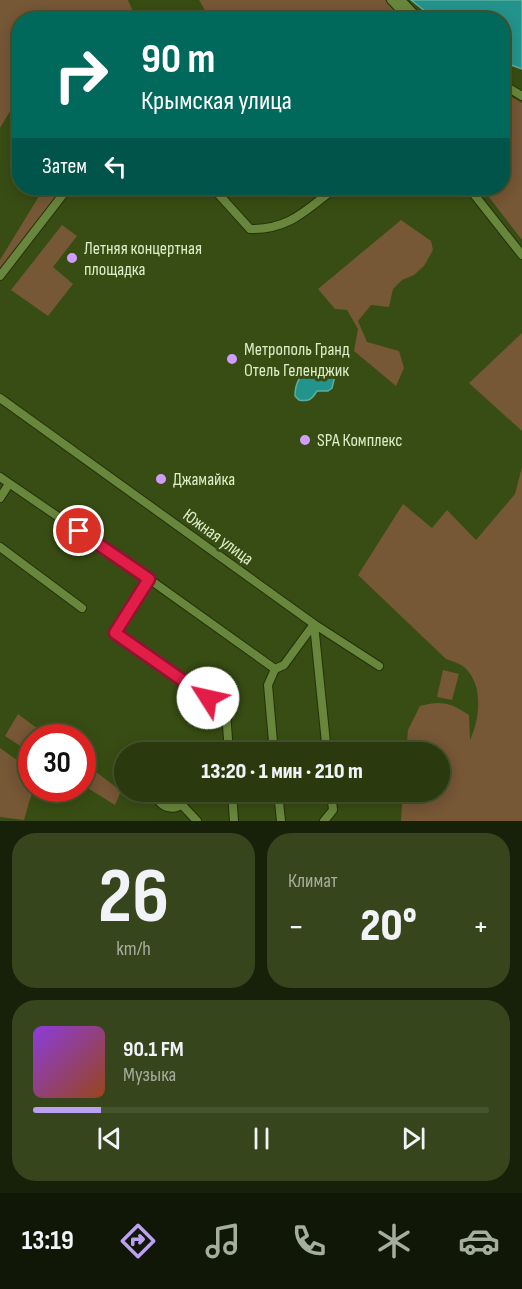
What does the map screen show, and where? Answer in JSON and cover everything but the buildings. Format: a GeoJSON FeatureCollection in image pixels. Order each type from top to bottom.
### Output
{"type":"FeatureCollection","features":[{"type":"Feature","properties":{"kind":"street"},"geometry":{"type":"LineString","coordinates":[[391,0],[402,12]]}},
{"type":"Feature","properties":{"kind":"street"},"geometry":{"type":"LineString","coordinates":[[401,0],[412,12]]}},
{"type":"Feature","properties":{"kind":"street"},"geometry":{"type":"LineString","coordinates":[[0,276],[63,195]]}},
{"type":"Feature","properties":{"kind":"street"},"geometry":{"type":"LineString","coordinates":[[219,195],[250,229],[268,230],[291,221],[326,195]]}},
{"type":"Feature","properties":{"kind":"street"},"geometry":{"type":"LineString","coordinates":[[475,195],[522,255]]}},
{"type":"Feature","properties":{"kind":"street","name":"Южная улица"},"geometry":{"type":"LineString","coordinates":[[0,398],[314,624],[379,666]]}},
{"type":"Feature","properties":{"kind":"street"},"geometry":{"type":"LineString","coordinates":[[0,477],[275,669]]}},
{"type":"Feature","properties":{"kind":"street"},"geometry":{"type":"LineString","coordinates":[[0,498],[9,484]]}},
{"type":"Feature","properties":{"kind":"street"},"geometry":{"type":"LineString","coordinates":[[0,547],[82,608]]}},
{"type":"Feature","properties":{"kind":"street"},"geometry":{"type":"LineString","coordinates":[[149,579],[115,633],[226,711],[228,742]]}},
{"type":"Feature","properties":{"kind":"street"},"geometry":{"type":"LineString","coordinates":[[273,742],[268,685],[275,669],[284,665],[314,624]]}},
{"type":"Feature","properties":{"kind":"street"},"geometry":{"type":"LineString","coordinates":[[314,624],[326,742]]}},
{"type":"Feature","properties":{"kind":"street"},"geometry":{"type":"LineString","coordinates":[[158,802],[162,806],[172,808],[184,802]]}},
{"type":"Feature","properties":{"kind":"street"},"geometry":{"type":"LineString","coordinates":[[233,802],[234,821]]}},
{"type":"Feature","properties":{"kind":"street"},"geometry":{"type":"LineString","coordinates":[[279,802],[280,821]]}},
{"type":"Feature","properties":{"kind":"street"},"geometry":{"type":"LineString","coordinates":[[324,821],[333,810],[333,802]]}},
{"type":"Feature","properties":{"kind":"street"},"geometry":{"type":"LineString","coordinates":[[182,805],[196,821]]}},
{"type":"Feature","properties":{"kind":"shaded area"},"geometry":{"type":"Polygon","coordinates":[[[0,0],[128,0],[133,12],[12,12],[12,108],[0,128],[0,0]]]}},
{"type":"Feature","properties":{"kind":"shaded area"},"geometry":{"type":"Polygon","coordinates":[[[199,0],[385,0],[398,12],[206,12],[199,0]]]}},
{"type":"Feature","properties":{"kind":"shaded area"},"geometry":{"type":"Polygon","coordinates":[[[510,96],[522,103],[522,240],[487,195],[510,195],[510,96]]]}},
{"type":"Feature","properties":{"kind":"shaded area"},"geometry":{"type":"Polygon","coordinates":[[[40,195],[58,195],[0,272],[0,260],[40,195]]]}},
{"type":"Feature","properties":{"kind":"shaded area"},"geometry":{"type":"Polygon","coordinates":[[[401,220],[431,241],[433,250],[424,266],[414,275],[402,280],[393,289],[389,307],[371,305],[358,321],[367,342],[399,351],[404,368],[396,386],[354,351],[358,329],[347,310],[335,309],[318,289],[401,220]]]}},
{"type":"Feature","properties":{"kind":"shaded area"},"geometry":{"type":"Polygon","coordinates":[[[62,225],[77,236],[53,267],[73,284],[48,316],[11,290],[62,225]]]}},
{"type":"Feature","properties":{"kind":"shaded area"},"geometry":{"type":"Polygon","coordinates":[[[522,333],[522,431],[469,383],[522,333]]]}},
{"type":"Feature","properties":{"kind":"shaded area"},"geometry":{"type":"Polygon","coordinates":[[[522,467],[522,821],[401,821],[402,802],[450,802],[450,742],[407,742],[408,730],[420,706],[434,703],[446,704],[469,715],[470,740],[478,712],[477,692],[475,683],[464,667],[446,659],[358,575],[403,504],[432,528],[447,510],[476,540],[515,494],[522,467]]]}},
{"type":"Feature","properties":{"kind":"shaded area"},"geometry":{"type":"Polygon","coordinates":[[[443,670],[459,674],[452,700],[437,697],[443,670]]]}},
{"type":"Feature","properties":{"kind":"shaded area"},"geometry":{"type":"Polygon","coordinates":[[[18,714],[31,724],[18,724],[18,744],[5,736],[18,714]]]}},
{"type":"Feature","properties":{"kind":"shaded area"},"geometry":{"type":"Polygon","coordinates":[[[0,748],[18,761],[18,802],[29,802],[24,820],[0,817],[0,748]]]}},
{"type":"Feature","properties":{"kind":"shaded area"},"geometry":{"type":"Polygon","coordinates":[[[96,772],[114,786],[115,805],[96,793],[96,772]]]}},
{"type":"Feature","properties":{"kind":"water"},"geometry":{"type":"Polygon","coordinates":[[[411,0],[522,0],[522,69],[510,65],[510,12],[426,12],[411,0]]]}},
{"type":"Feature","properties":{"kind":"water"},"geometry":{"type":"Polygon","coordinates":[[[314,367],[326,369],[335,376],[332,388],[328,391],[317,391],[308,400],[299,400],[295,396],[296,386],[302,375],[314,367]]]}},
{"type":"Feature","properties":{"kind":"place","name":"Летняя концертная площадка"},"geometry":{"type":"Point","coordinates":[72,258]}},
{"type":"Feature","properties":{"kind":"place","name":"Метрополь Гранд Отель Геленджик"},"geometry":{"type":"Point","coordinates":[232,359]}},
{"type":"Feature","properties":{"kind":"place","name":"SPA Комплекс"},"geometry":{"type":"Point","coordinates":[305,440]}},
{"type":"Feature","properties":{"kind":"place","name":"Джамайка"},"geometry":{"type":"Point","coordinates":[161,479]}},
{"type":"Feature","properties":{"kind":"route"},"geometry":{"type":"LineString","coordinates":[[79,531],[149,579],[115,633],[208,698]]}}]}
